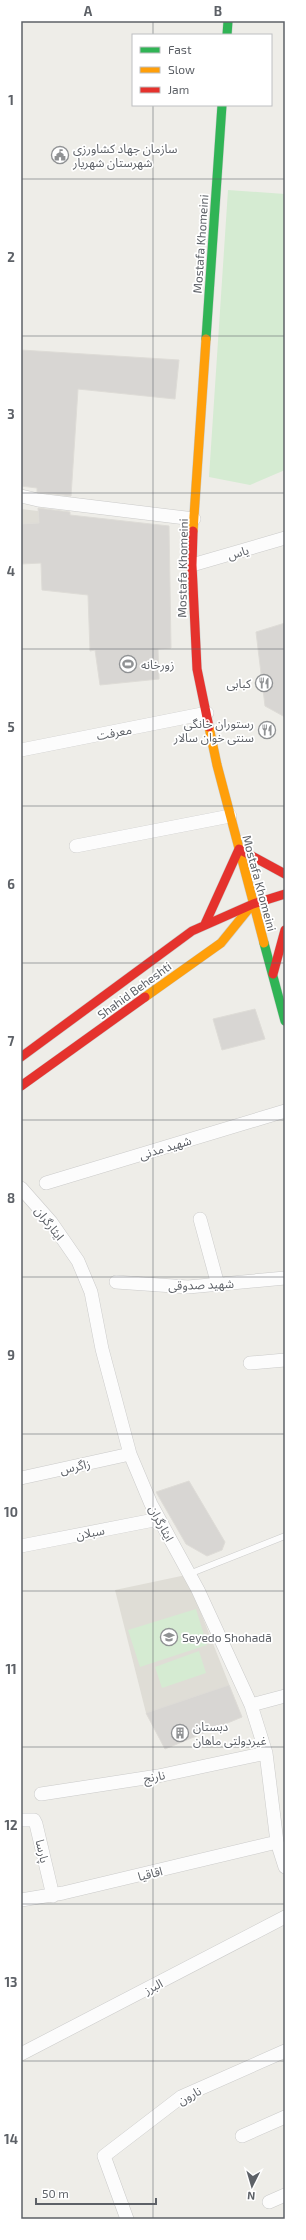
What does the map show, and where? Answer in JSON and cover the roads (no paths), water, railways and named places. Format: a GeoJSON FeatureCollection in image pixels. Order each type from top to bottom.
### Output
{"type":"FeatureCollection","features":[{"type":"Feature","properties":{"kind":"main road"},"geometry":{"type":"LineString","coordinates":[[227,34],[228,21]]}},
{"type":"Feature","properties":{"kind":"main road","name":"Mostafa Khomeini"},"geometry":{"type":"LineString","coordinates":[[222,106],[194,518],[192,565],[197,669],[217,765],[285,1022]]}},
{"type":"Feature","properties":{"kind":"main road"},"geometry":{"type":"LineString","coordinates":[[205,924],[238,849],[285,874]]}},
{"type":"Feature","properties":{"kind":"main road","name":"Shahid Beheshti"},"geometry":{"type":"LineString","coordinates":[[21,1057],[192,931],[253,904],[285,894]]}},
{"type":"Feature","properties":{"kind":"main road","name":"Shahid Beheshti"},"geometry":{"type":"LineString","coordinates":[[21,1086],[221,943],[253,904]]}},
{"type":"Feature","properties":{"kind":"main road"},"geometry":{"type":"LineString","coordinates":[[273,975],[285,930]]}},
{"type":"Feature","properties":{"kind":"street"},"geometry":{"type":"LineString","coordinates":[[21,496],[38,500],[194,518]]}},
{"type":"Feature","properties":{"kind":"street","name":"یاس"},"geometry":{"type":"LineString","coordinates":[[192,565],[285,538]]}},
{"type":"Feature","properties":{"kind":"street","name":"معرفت"},"geometry":{"type":"LineString","coordinates":[[21,750],[207,713]]}},
{"type":"Feature","properties":{"kind":"street"},"geometry":{"type":"LineString","coordinates":[[76,846],[230,816]]}},
{"type":"Feature","properties":{"kind":"street","name":"شهید مدنی"},"geometry":{"type":"LineString","coordinates":[[46,1183],[285,1111]]}},
{"type":"Feature","properties":{"kind":"street","name":"ایثارگران"},"geometry":{"type":"LineString","coordinates":[[21,1188],[51,1222],[78,1261],[91,1292],[102,1348],[130,1454],[159,1519],[189,1574],[251,1705],[266,1753],[277,1842],[285,1868]]}},
{"type":"Feature","properties":{"kind":"street"},"geometry":{"type":"LineString","coordinates":[[200,1219],[218,1285]]}},
{"type":"Feature","properties":{"kind":"street","name":"شهید صدوقی"},"geometry":{"type":"LineString","coordinates":[[116,1282],[188,1287],[285,1278]]}},
{"type":"Feature","properties":{"kind":"street"},"geometry":{"type":"LineString","coordinates":[[250,1362],[285,1360]]}},
{"type":"Feature","properties":{"kind":"street","name":"زاگرس"},"geometry":{"type":"LineString","coordinates":[[21,1478],[130,1454]]}},
{"type":"Feature","properties":{"kind":"street","name":"سبلان"},"geometry":{"type":"LineString","coordinates":[[21,1546],[159,1519]]}},
{"type":"Feature","properties":{"kind":"street"},"geometry":{"type":"LineString","coordinates":[[251,1705],[285,1696]]}},
{"type":"Feature","properties":{"kind":"street","name":"نارنج"},"geometry":{"type":"LineString","coordinates":[[41,1794],[158,1776],[266,1753]]}},
{"type":"Feature","properties":{"kind":"street","name":"پارسا"},"geometry":{"type":"LineString","coordinates":[[21,1820],[34,1820],[36,1824],[53,1896]]}},
{"type":"Feature","properties":{"kind":"street","name":"اقاقیا"},"geometry":{"type":"LineString","coordinates":[[21,1900],[53,1896],[277,1842]]}},
{"type":"Feature","properties":{"kind":"street","name":"البرز"},"geometry":{"type":"LineString","coordinates":[[21,2054],[285,1917]]}},
{"type":"Feature","properties":{"kind":"street","name":"نارون"},"geometry":{"type":"LineString","coordinates":[[127,2219],[104,2156],[180,2097],[285,2051]]}},
{"type":"Feature","properties":{"kind":"street"},"geometry":{"type":"LineString","coordinates":[[242,2136],[285,2117]]}},
{"type":"Feature","properties":{"kind":"street"},"geometry":{"type":"LineString","coordinates":[[269,2202],[285,2195]]}},
{"type":"Feature","properties":{"kind":"lane"},"geometry":{"type":"LineString","coordinates":[[189,1574],[285,1536]]}},
{"type":"Feature","properties":{"kind":"place","name":"سازمان جهاد کشاورزی شهرستان شهریار"},"geometry":{"type":"Point","coordinates":[60,155]}},
{"type":"Feature","properties":{"kind":"place","name":"زورخانه"},"geometry":{"type":"Point","coordinates":[128,664]}},
{"type":"Feature","properties":{"kind":"place","name":"کبابی"},"geometry":{"type":"Point","coordinates":[264,683]}},
{"type":"Feature","properties":{"kind":"place","name":"رستوران خانگی سنتی خوان سالار"},"geometry":{"type":"Point","coordinates":[267,730]}},
{"type":"Feature","properties":{"kind":"place","name":"Seyedo Shohadā"},"geometry":{"type":"Point","coordinates":[169,1637]}},
{"type":"Feature","properties":{"kind":"place","name":"دبستان غیردولتی ماهان"},"geometry":{"type":"Point","coordinates":[180,1733]}}]}
